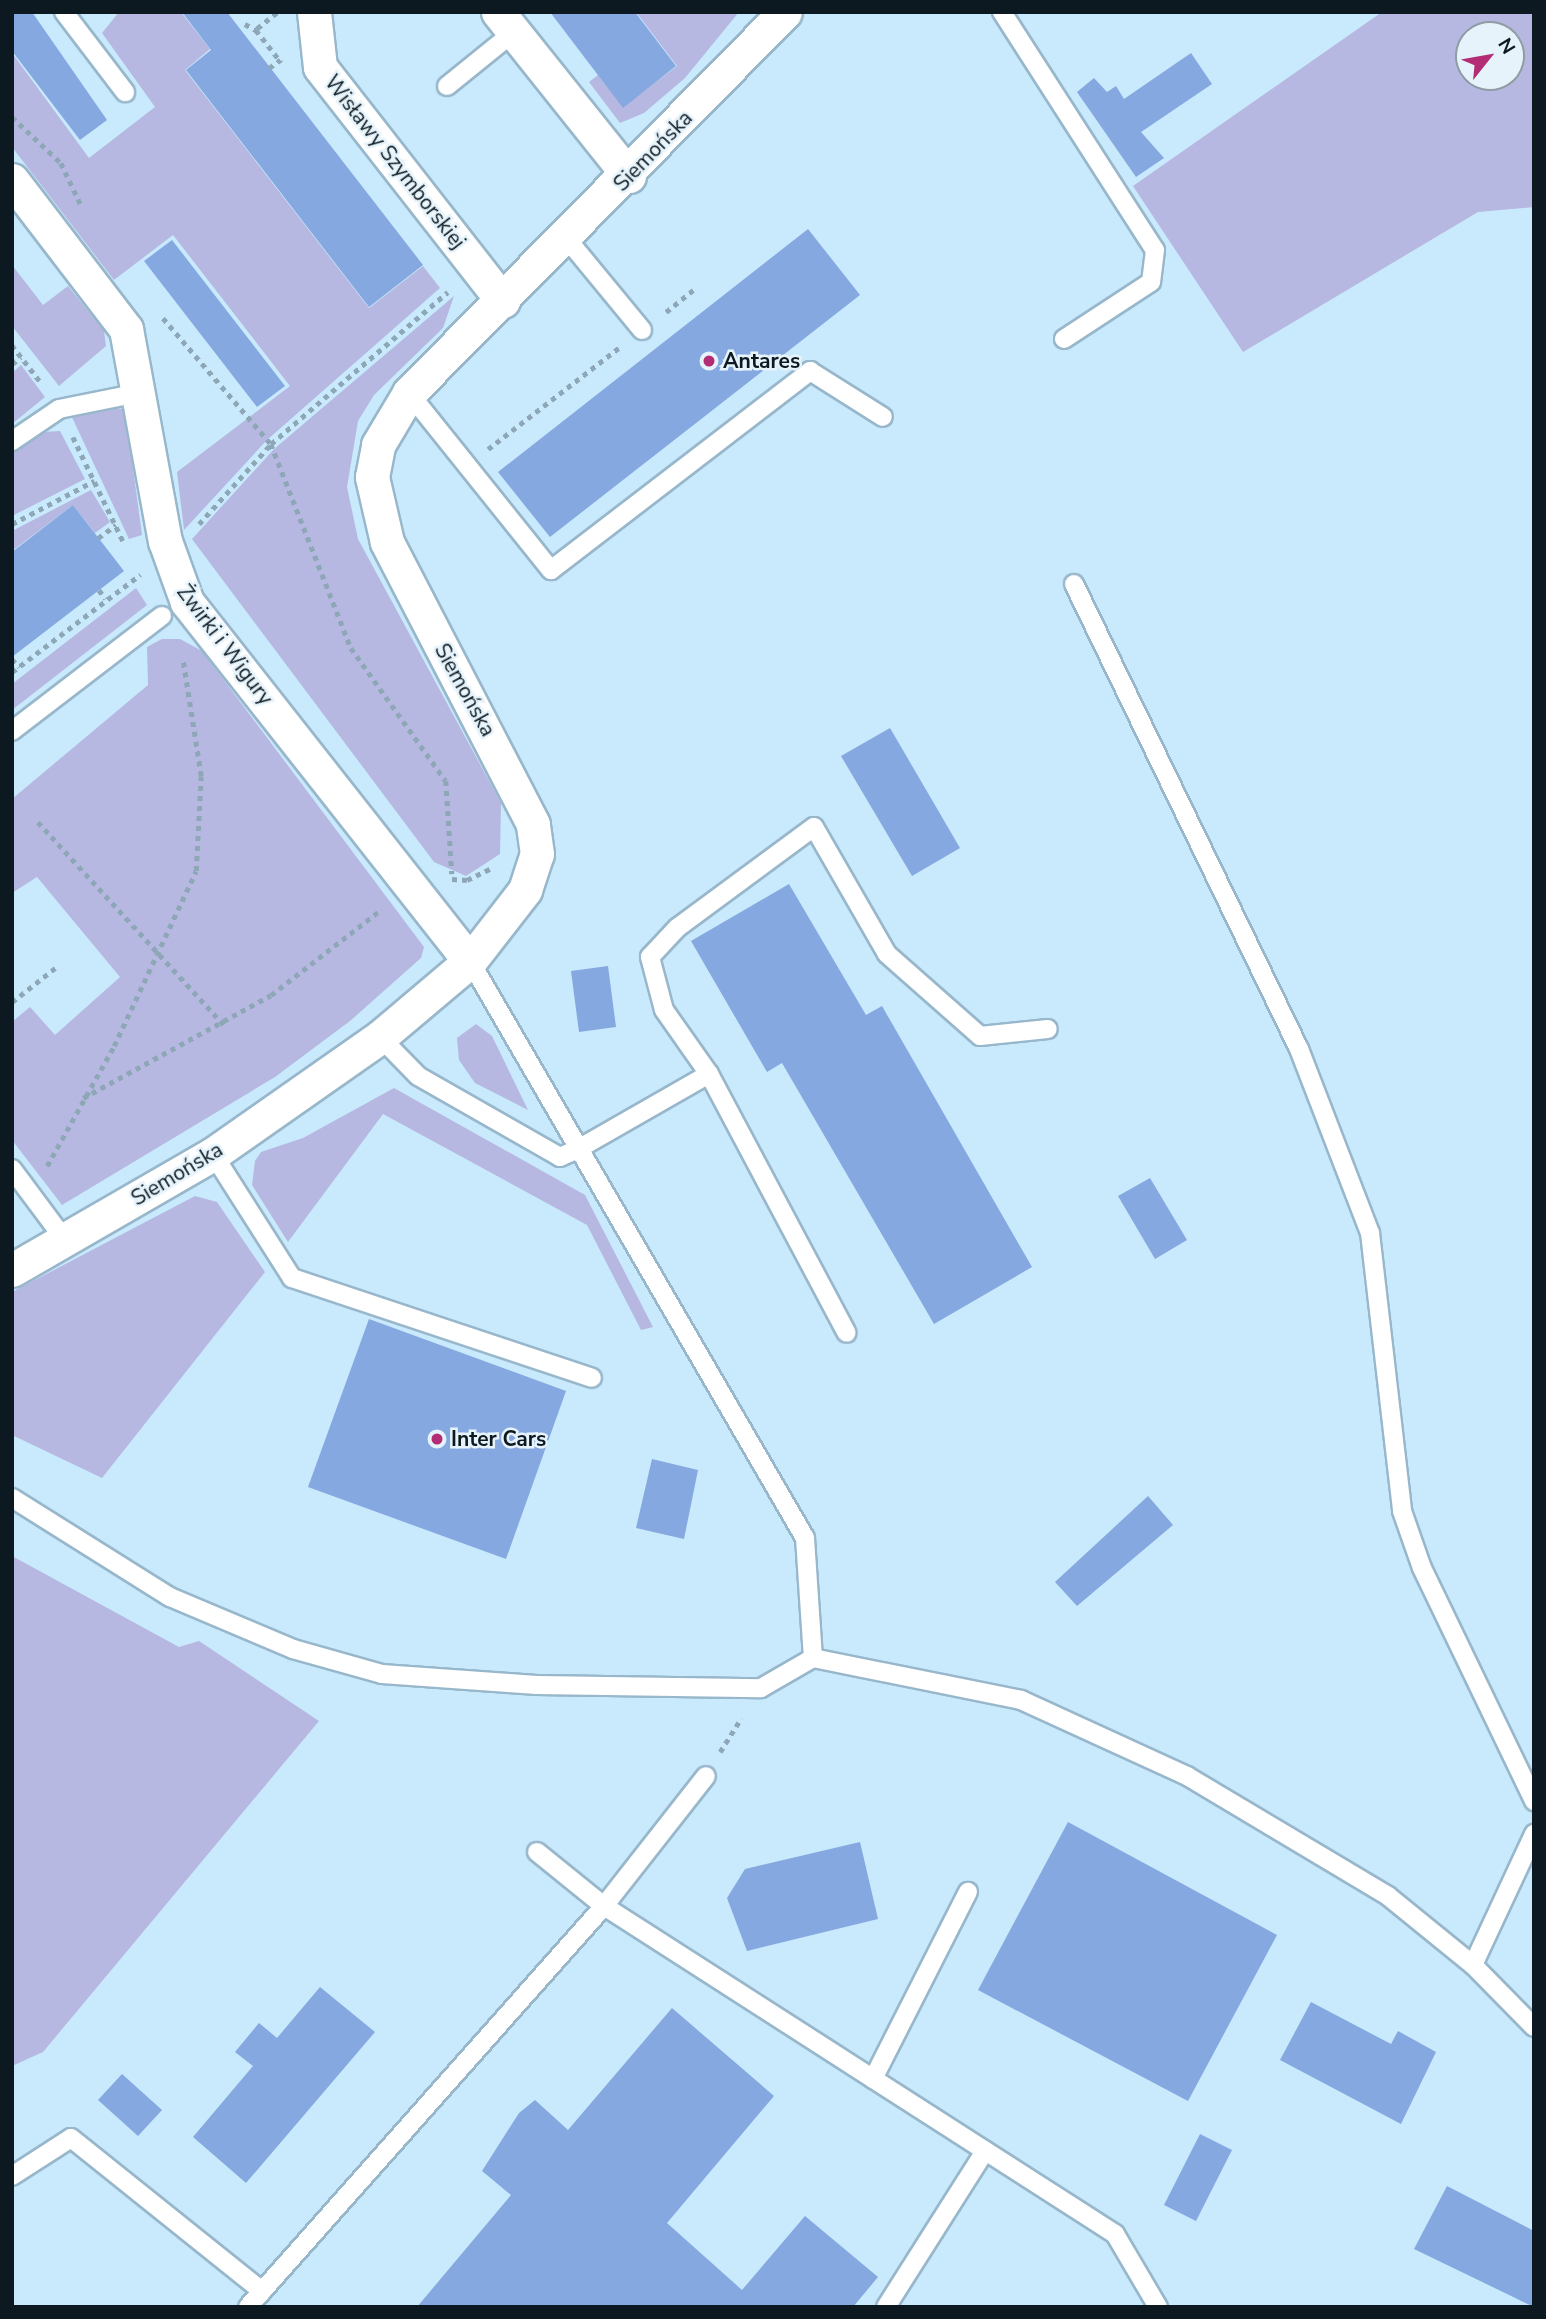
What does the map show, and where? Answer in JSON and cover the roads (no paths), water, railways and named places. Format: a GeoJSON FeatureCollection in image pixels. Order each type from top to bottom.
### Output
{"type":"FeatureCollection","features":[{"type":"Feature","properties":{"kind":"street","name":"Wisławy Szymborskiej"},"geometry":{"type":"LineString","coordinates":[[314,12],[320,66],[503,301]]}},
{"type":"Feature","properties":{"kind":"street","name":"Siemońska"},"geometry":{"type":"LineString","coordinates":[[12,1270],[213,1154],[380,1037],[470,961],[507,919],[537,854],[521,793],[416,599],[375,508],[378,445],[409,393],[567,239],[785,12]]}},
{"type":"Feature","properties":{"kind":"street"},"geometry":{"type":"LineString","coordinates":[[506,22],[629,176]]}},
{"type":"Feature","properties":{"kind":"street","name":"Żwirki i Wigury"},"geometry":{"type":"LineString","coordinates":[[12,180],[126,329],[172,571],[187,602],[433,886],[470,961]]}},
{"type":"Feature","properties":{"kind":"lane"},"geometry":{"type":"LineString","coordinates":[[64,12],[125,92]]}},
{"type":"Feature","properties":{"kind":"lane"},"geometry":{"type":"LineString","coordinates":[[1002,12],[1155,250],[1152,282],[1064,339]]}},
{"type":"Feature","properties":{"kind":"lane"},"geometry":{"type":"LineString","coordinates":[[447,86],[506,22]]}},
{"type":"Feature","properties":{"kind":"lane"},"geometry":{"type":"LineString","coordinates":[[567,239],[642,330]]}},
{"type":"Feature","properties":{"kind":"lane"},"geometry":{"type":"LineString","coordinates":[[409,393],[551,570],[810,371],[883,417]]}},
{"type":"Feature","properties":{"kind":"lane"},"geometry":{"type":"LineString","coordinates":[[12,441],[59,410],[138,393]]}},
{"type":"Feature","properties":{"kind":"lane"},"geometry":{"type":"LineString","coordinates":[[1074,584],[1299,1049],[1370,1233],[1402,1511],[1422,1568],[1534,1801]]}},
{"type":"Feature","properties":{"kind":"lane"},"geometry":{"type":"LineString","coordinates":[[12,731],[162,616]]}},
{"type":"Feature","properties":{"kind":"lane"},"geometry":{"type":"LineString","coordinates":[[847,1333],[709,1074],[664,1010],[650,957],[677,928],[814,827],[887,954],[980,1036],[1048,1029]]}},
{"type":"Feature","properties":{"kind":"lane"},"geometry":{"type":"LineString","coordinates":[[470,961],[805,1538],[813,1658]]}},
{"type":"Feature","properties":{"kind":"lane"},"geometry":{"type":"LineString","coordinates":[[380,1037],[418,1076],[560,1157],[709,1074]]}},
{"type":"Feature","properties":{"kind":"lane"},"geometry":{"type":"LineString","coordinates":[[213,1154],[292,1278],[592,1378]]}},
{"type":"Feature","properties":{"kind":"lane"},"geometry":{"type":"LineString","coordinates":[[12,1169],[65,1240]]}},
{"type":"Feature","properties":{"kind":"lane"},"geometry":{"type":"LineString","coordinates":[[12,1498],[170,1597],[293,1649],[382,1674],[537,1685],[761,1688],[813,1658],[1021,1700],[1188,1776],[1388,1896],[1474,1965],[1534,2027]]}},
{"type":"Feature","properties":{"kind":"lane"},"geometry":{"type":"LineString","coordinates":[[248,2307],[604,1906],[706,1776]]}},
{"type":"Feature","properties":{"kind":"lane"},"geometry":{"type":"LineString","coordinates":[[1474,1965],[1534,1835]]}},
{"type":"Feature","properties":{"kind":"lane"},"geometry":{"type":"LineString","coordinates":[[537,1852],[604,1906],[1115,2234],[1158,2307]]}},
{"type":"Feature","properties":{"kind":"lane"},"geometry":{"type":"LineString","coordinates":[[873,2079],[968,1892]]}},
{"type":"Feature","properties":{"kind":"lane"},"geometry":{"type":"LineString","coordinates":[[12,2176],[71,2138],[262,2291]]}},
{"type":"Feature","properties":{"kind":"lane"},"geometry":{"type":"LineString","coordinates":[[886,2307],[985,2151]]}},
{"type":"Feature","properties":{"kind":"place","name":"Antares"},"geometry":{"type":"Point","coordinates":[709,361]}},
{"type":"Feature","properties":{"kind":"place","name":"Inter Cars"},"geometry":{"type":"Point","coordinates":[437,1439]}}]}
